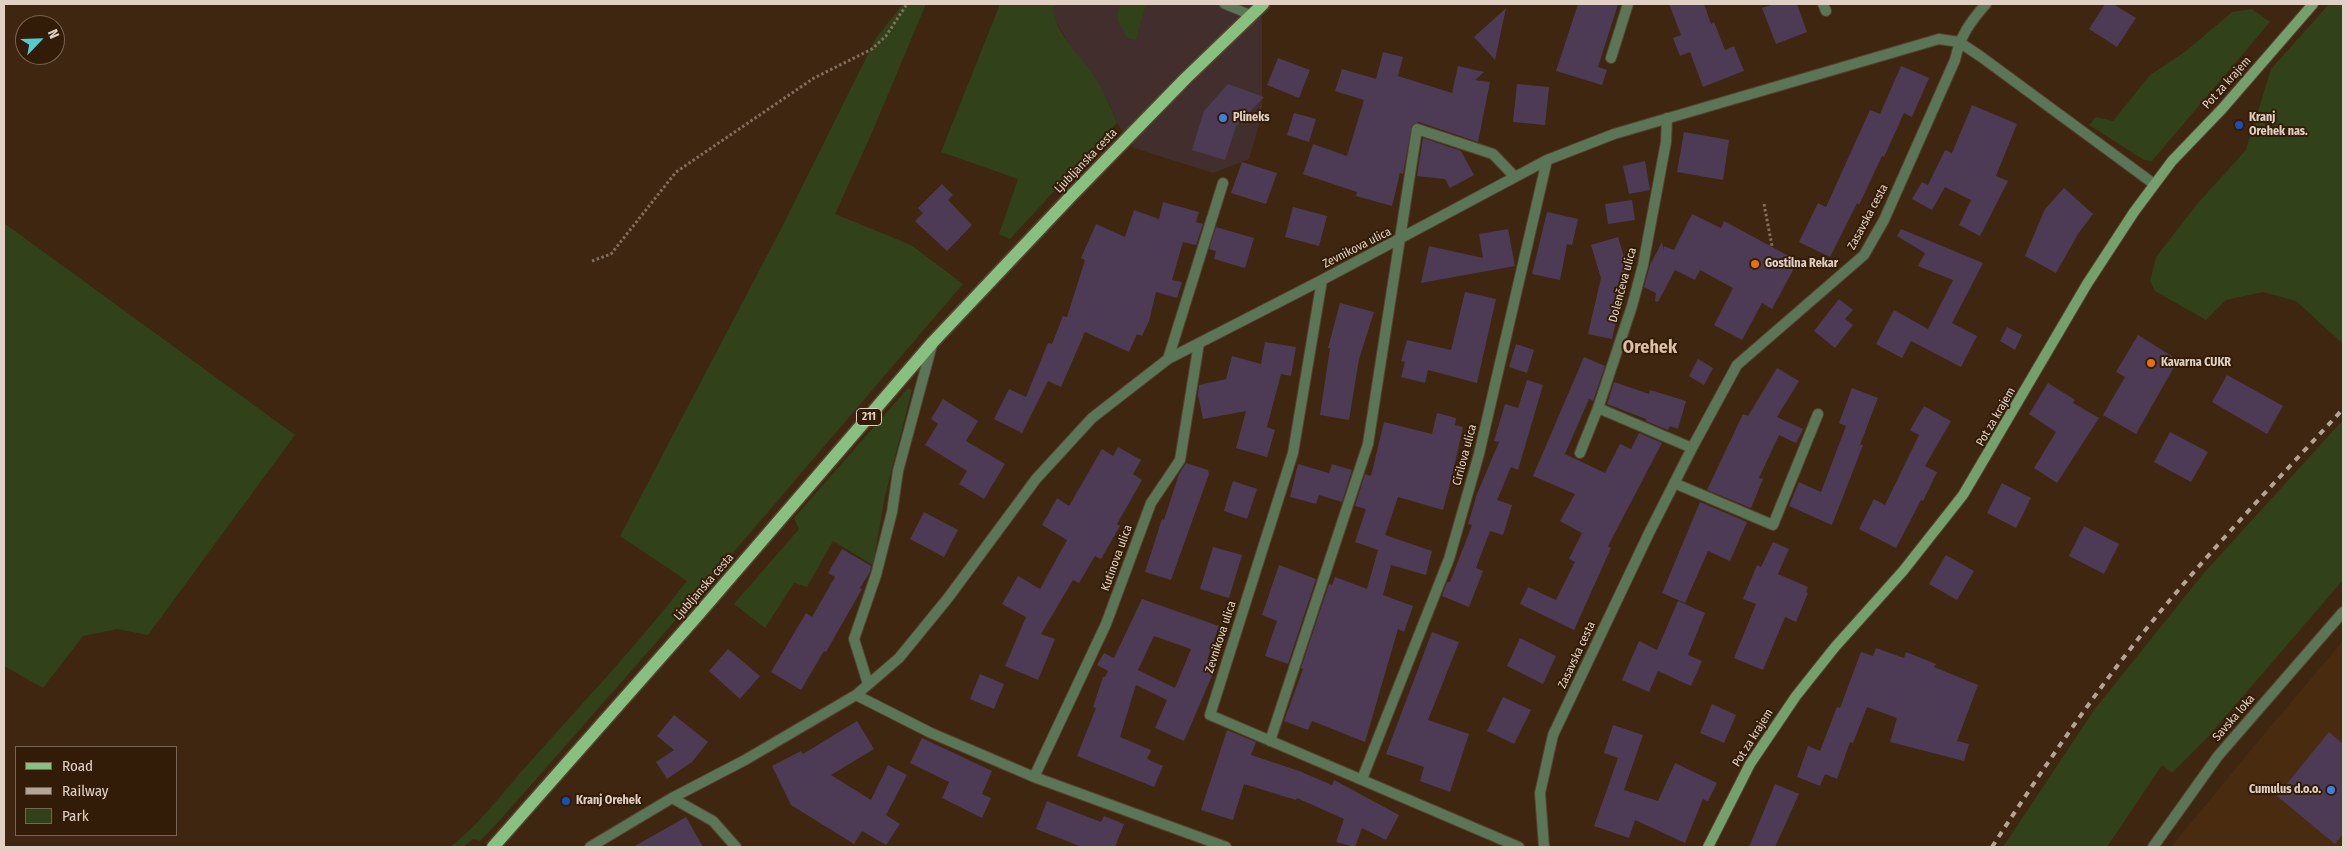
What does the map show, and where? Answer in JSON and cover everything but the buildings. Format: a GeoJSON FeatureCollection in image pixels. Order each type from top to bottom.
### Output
{"type":"FeatureCollection","features":[{"type":"Feature","properties":{"kind":"main road","name":"Ljubljanska cesta"},"geometry":{"type":"LineString","coordinates":[[494,847],[697,616],[933,342],[1072,195],[1263,4]]}},
{"type":"Feature","properties":{"kind":"street"},"geometry":{"type":"LineString","coordinates":[[1611,58],[1628,4]]}},
{"type":"Feature","properties":{"kind":"street","name":"Zasavska cesta"},"geometry":{"type":"LineString","coordinates":[[1544,847],[1540,793],[1553,735],[1692,448],[1737,365],[1864,255],[1884,220],[1956,60],[1959,42],[1966,27],[1986,4]]}},
{"type":"Feature","properties":{"kind":"street","name":"Pot za krajem"},"geometry":{"type":"LineString","coordinates":[[1708,847],[1750,764],[1796,696],[1835,647],[1903,571],[1963,495],[1981,468],[2087,284],[2154,184],[2172,160],[2222,109],[2313,4]]}},
{"type":"Feature","properties":{"kind":"street"},"geometry":{"type":"LineString","coordinates":[[1400,238],[1547,160],[1614,134],[1822,75],[1939,39],[1959,42],[2154,184]]}},
{"type":"Feature","properties":{"kind":"street","name":"Dolenčeva ulica"},"geometry":{"type":"LineString","coordinates":[[1580,453],[1598,408],[1632,306],[1643,266],[1666,142],[1667,118]]}},
{"type":"Feature","properties":{"kind":"street"},"geometry":{"type":"LineString","coordinates":[[1400,238],[1417,129],[1494,154],[1515,176]]}},
{"type":"Feature","properties":{"kind":"street","name":"Cirilova ulica"},"geometry":{"type":"LineString","coordinates":[[1362,780],[1449,559],[1479,454],[1547,160]]}},
{"type":"Feature","properties":{"kind":"street"},"geometry":{"type":"LineString","coordinates":[[1168,359],[1223,183]]}},
{"type":"Feature","properties":{"kind":"street","name":"Zevnikova ulica"},"geometry":{"type":"LineString","coordinates":[[1270,742],[1368,444],[1400,238]]}},
{"type":"Feature","properties":{"kind":"street","name":"Zevnikova ulica"},"geometry":{"type":"LineString","coordinates":[[1400,238],[1322,280],[1293,453],[1210,715],[1519,847]]}},
{"type":"Feature","properties":{"kind":"street"},"geometry":{"type":"LineString","coordinates":[[590,847],[672,798],[745,760],[856,695],[899,658],[948,598],[1036,479],[1092,418],[1168,359],[1322,280]]}},
{"type":"Feature","properties":{"kind":"street","name":"Ljubljanska cesta"},"geometry":{"type":"LineString","coordinates":[[868,684],[854,639],[876,575],[892,512],[898,471],[933,342]]}},
{"type":"Feature","properties":{"kind":"street","name":"Kutinova ulica"},"geometry":{"type":"LineString","coordinates":[[1034,776],[1106,624],[1151,503],[1180,460],[1199,343]]}},
{"type":"Feature","properties":{"kind":"street"},"geometry":{"type":"LineString","coordinates":[[1598,408],[1692,448]]}},
{"type":"Feature","properties":{"kind":"street"},"geometry":{"type":"LineString","coordinates":[[1674,483],[1773,526],[1818,414]]}},
{"type":"Feature","properties":{"kind":"street","name":"Savska loka"},"geometry":{"type":"LineString","coordinates":[[2152,847],[2218,756],[2343,612]]}},
{"type":"Feature","properties":{"kind":"street"},"geometry":{"type":"LineString","coordinates":[[856,695],[931,733],[1034,776],[1226,847]]}},
{"type":"Feature","properties":{"kind":"street"},"geometry":{"type":"LineString","coordinates":[[672,798],[713,821],[736,847]]}},
{"type":"Feature","properties":{"kind":"lane"},"geometry":{"type":"LineString","coordinates":[[1224,4],[1252,15]]}},
{"type":"Feature","properties":{"kind":"path"},"geometry":{"type":"LineString","coordinates":[[592,261],[611,254],[676,172],[814,78],[872,49],[886,36],[907,4]]}},
{"type":"Feature","properties":{"kind":"path"},"geometry":{"type":"LineString","coordinates":[[1764,204],[1772,246]]}},
{"type":"Feature","properties":{"kind":"shaded area"},"geometry":{"type":"Polygon","coordinates":[[[1053,4],[1252,4],[1262,18],[1262,115],[1249,159],[1213,173],[1134,148],[1117,123],[1110,105],[1094,76],[1070,46],[1053,16],[1053,4]]]}},
{"type":"Feature","properties":{"kind":"shaded area"},"geometry":{"type":"Polygon","coordinates":[[[2343,641],[2343,847],[2171,847],[2259,740],[2343,641]]]}},
{"type":"Feature","properties":{"kind":"green space"},"geometry":{"type":"Polygon","coordinates":[[[903,4],[926,4],[871,135],[835,214],[911,245],[963,284],[661,637],[501,819],[480,841],[473,839],[463,847],[450,847],[471,829],[589,697],[687,581],[620,536],[782,227],[876,38],[903,4]]]}},
{"type":"Feature","properties":{"kind":"green space"},"geometry":{"type":"Polygon","coordinates":[[[1000,4],[1053,4],[1054,15],[1062,34],[1095,77],[1117,123],[1010,239],[999,234],[1018,179],[941,152],[1000,4]]]}},
{"type":"Feature","properties":{"kind":"green space"},"geometry":{"type":"Polygon","coordinates":[[[1120,4],[1146,4],[1136,40],[1127,38],[1117,19],[1120,4]]]}},
{"type":"Feature","properties":{"kind":"green space"},"geometry":{"type":"Polygon","coordinates":[[[2329,4],[2343,4],[2343,344],[2296,301],[2263,292],[2226,300],[2206,320],[2155,291],[2150,281],[2156,257],[2197,204],[2246,150],[2271,69],[2329,4]]]}},
{"type":"Feature","properties":{"kind":"green space"},"geometry":{"type":"Polygon","coordinates":[[[2252,9],[2270,22],[2152,161],[2144,160],[2089,125],[2096,117],[2113,121],[2150,75],[2186,51],[2232,12],[2252,9]]]}},
{"type":"Feature","properties":{"kind":"green space"},"geometry":{"type":"Polygon","coordinates":[[[4,223],[295,435],[148,635],[117,629],[83,636],[43,688],[4,666],[4,223]]]}},
{"type":"Feature","properties":{"kind":"green space"},"geometry":{"type":"Polygon","coordinates":[[[908,388],[912,390],[885,496],[873,565],[833,541],[807,587],[794,583],[765,628],[734,604],[799,529],[794,518],[908,388]]]}},
{"type":"Feature","properties":{"kind":"green space"},"geometry":{"type":"Polygon","coordinates":[[[2343,420],[2343,580],[2208,737],[2172,773],[2162,765],[2107,847],[2003,847],[2094,710],[2203,574],[2343,420]]]}},
{"type":"Feature","properties":{"kind":"railway"},"geometry":{"type":"LineString","coordinates":[[1992,847],[2071,730],[2147,628],[2229,532],[2343,409]]}},
{"type":"Feature","properties":{"kind":"place","name":"Plineks"},"geometry":{"type":"Point","coordinates":[1223,118]}},
{"type":"Feature","properties":{"kind":"place","name":"Kranj Orehek nas."},"geometry":{"type":"Point","coordinates":[2239,125]}},
{"type":"Feature","properties":{"kind":"place","name":"Gostilna Rekar"},"geometry":{"type":"Point","coordinates":[1755,264]}},
{"type":"Feature","properties":{"kind":"place","name":"Kavarna CUKR"},"geometry":{"type":"Point","coordinates":[2151,363]}},
{"type":"Feature","properties":{"kind":"place","name":"Cumulus d.o.o."},"geometry":{"type":"Point","coordinates":[2331,790]}},
{"type":"Feature","properties":{"kind":"place","name":"Kranj Orehek"},"geometry":{"type":"Point","coordinates":[566,801]}},
{"type":"Feature","properties":{"kind":"district","name":"Orehek"},"geometry":{"type":"Point","coordinates":[1650,348]}}]}
